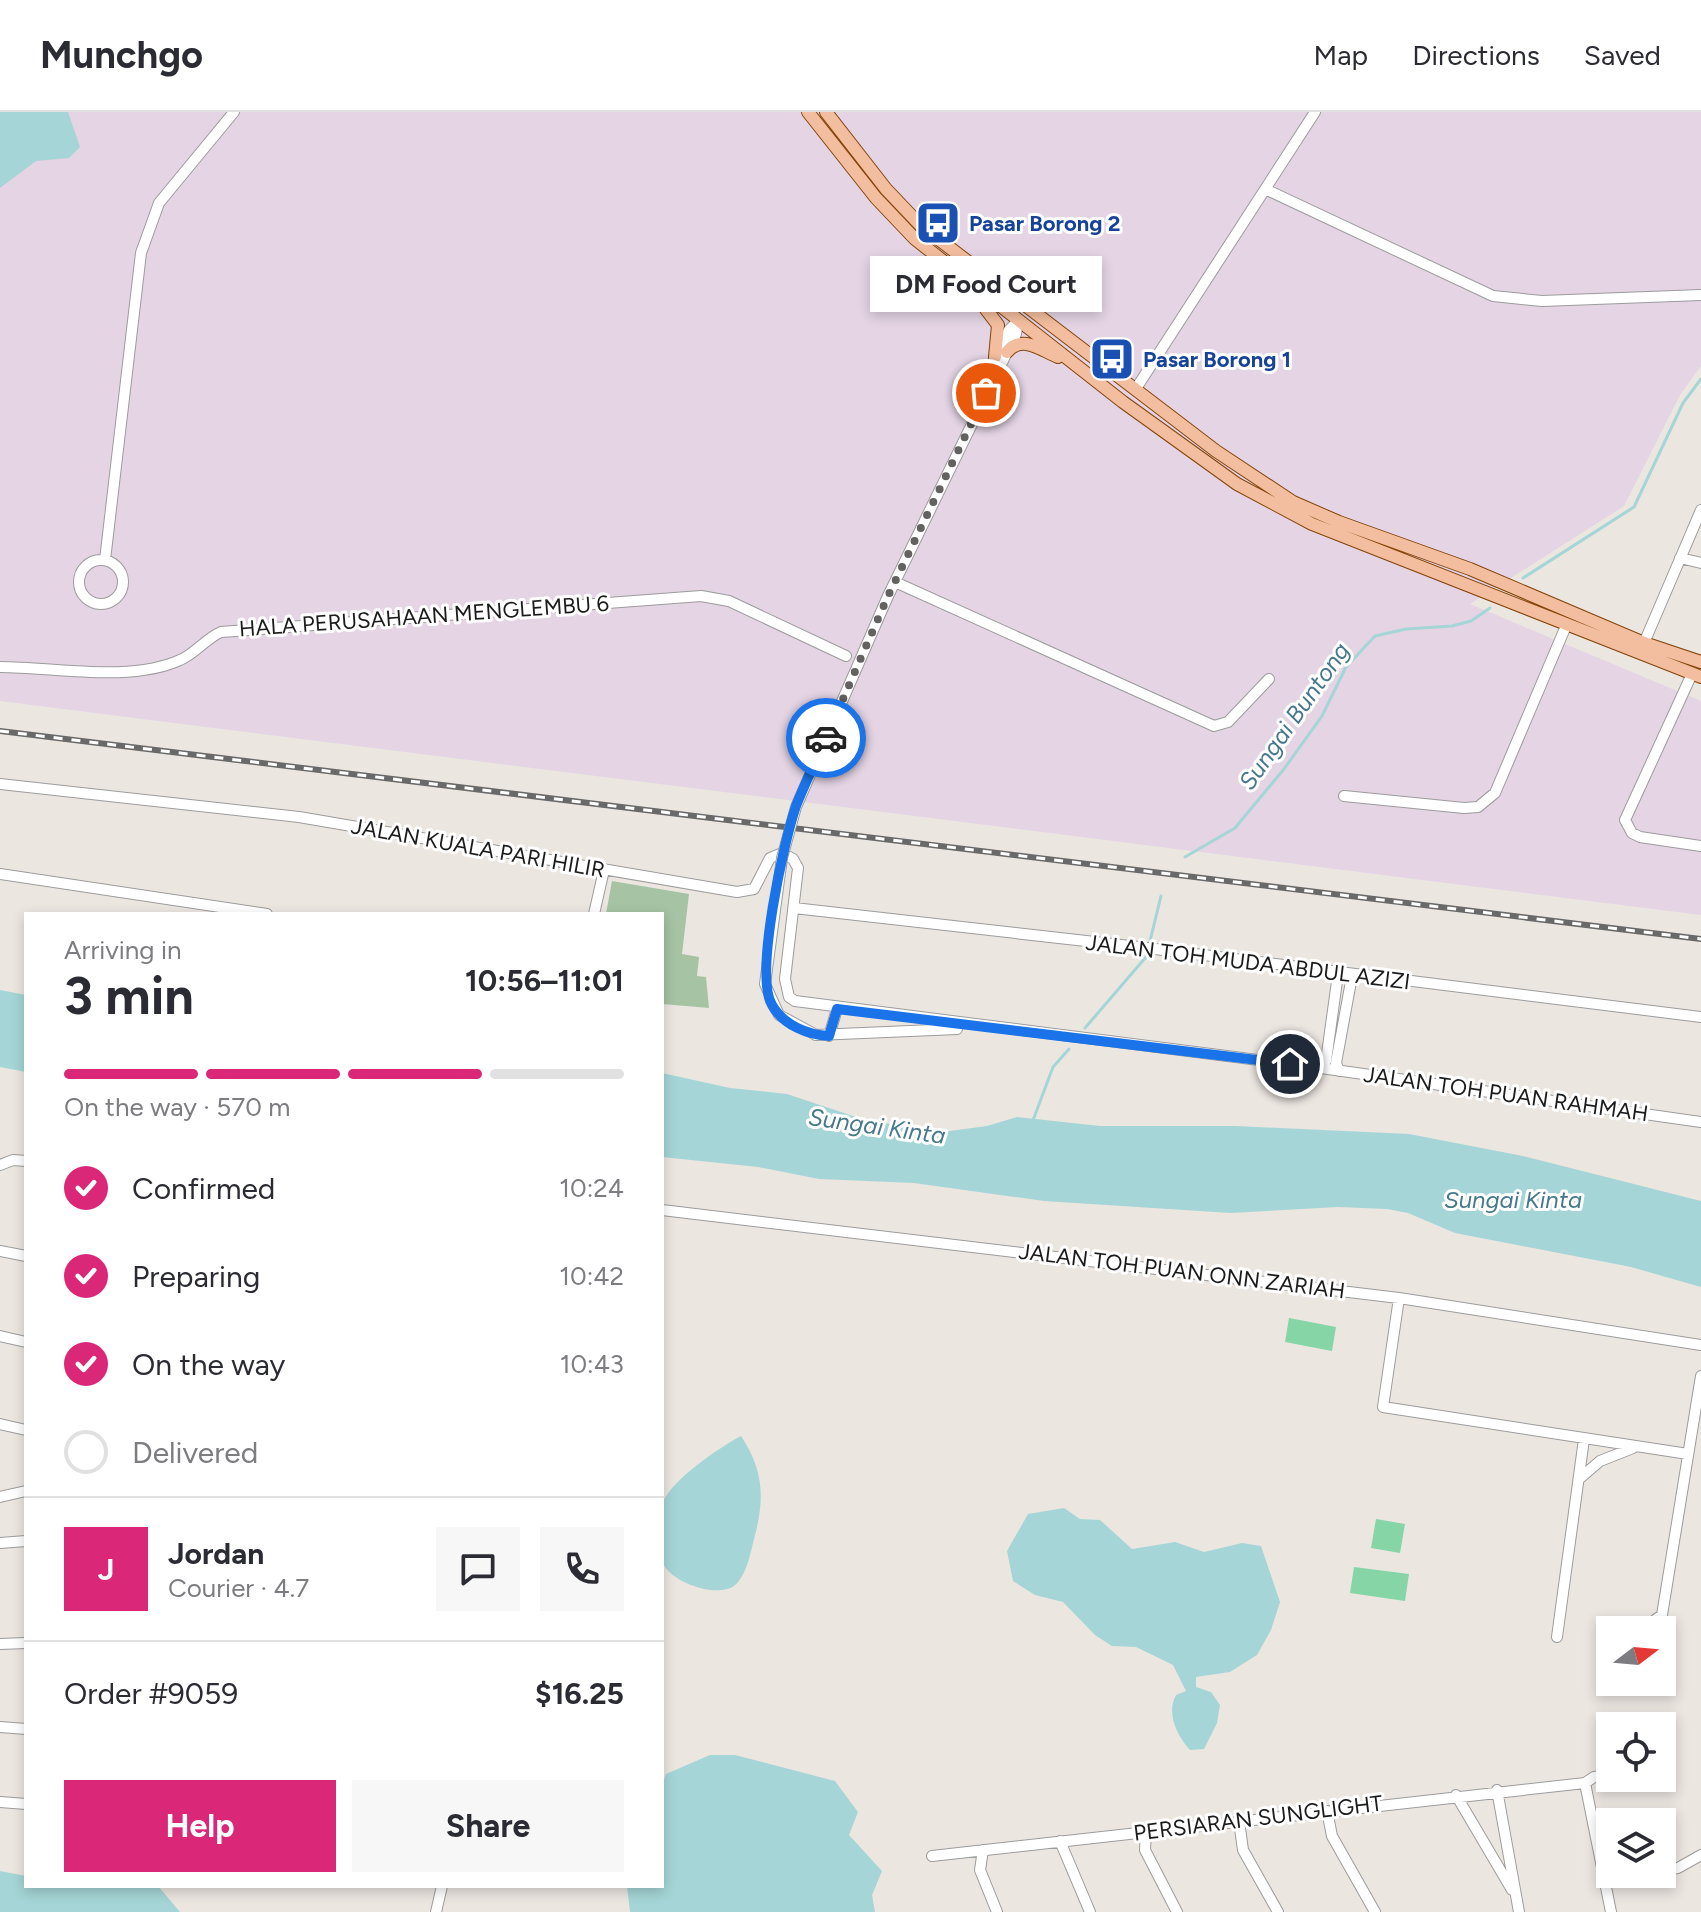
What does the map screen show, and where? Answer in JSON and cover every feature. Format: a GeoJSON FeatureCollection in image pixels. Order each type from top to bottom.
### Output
{"type":"FeatureCollection","features":[{"type":"Feature","properties":{"kind":"main road"},"geometry":{"type":"LineString","coordinates":[[808,112],[876,198],[995,317],[1001,355],[1018,343],[1025,343],[1072,362]]}},
{"type":"Feature","properties":{"kind":"main road"},"geometry":{"type":"LineString","coordinates":[[826,112],[886,189],[943,251],[1011,302],[1018,321]]}},
{"type":"Feature","properties":{"kind":"main road"},"geometry":{"type":"LineString","coordinates":[[920,225],[1137,387],[1216,451],[1293,502],[1339,522],[1470,569],[1644,643],[1701,662]]}},
{"type":"Feature","properties":{"kind":"main road"},"geometry":{"type":"LineString","coordinates":[[915,239],[1018,321],[1237,484],[1312,524],[1696,676]]}},
{"type":"Feature","properties":{"kind":"main road"},"geometry":{"type":"LineString","coordinates":[[1018,321],[1037,323],[1117,380],[1137,387]]}},
{"type":"Feature","properties":{"kind":"street"},"geometry":{"type":"LineString","coordinates":[[105,560],[141,253],[159,203],[234,112]]}},
{"type":"Feature","properties":{"kind":"street"},"geometry":{"type":"LineString","coordinates":[[1137,387],[1315,112]]}},
{"type":"Feature","properties":{"kind":"street"},"geometry":{"type":"LineString","coordinates":[[1265,189],[1493,296],[1542,301],[1701,295]]}},
{"type":"Feature","properties":{"kind":"street"},"geometry":{"type":"LineString","coordinates":[[983,1027],[816,1035],[779,1015],[772,1006],[765,984],[782,858],[796,807],[888,596],[1018,321]]}},
{"type":"Feature","properties":{"kind":"street"},"geometry":{"type":"LineString","coordinates":[[1644,643],[1701,510]]}},
{"type":"Feature","properties":{"kind":"street"},"geometry":{"type":"LineString","coordinates":[[1680,558],[1701,563]]}},
{"type":"Feature","properties":{"kind":"street"},"geometry":{"type":"LineString","coordinates":[[105,560],[115,564],[123,585],[119,596],[109,603],[98,604],[88,599],[81,590],[79,578],[84,568],[93,561],[105,560]]}},
{"type":"Feature","properties":{"kind":"street"},"geometry":{"type":"LineString","coordinates":[[895,582],[1214,726],[1228,722],[1269,679]]}},
{"type":"Feature","properties":{"kind":"street","name":"HALA PERUSAHAAN MENGLEMBU 6"},"geometry":{"type":"LineString","coordinates":[[0,667],[45,666],[116,673],[182,659],[204,640],[221,632],[701,596],[729,601],[846,656]]}},
{"type":"Feature","properties":{"kind":"street"},"geometry":{"type":"LineString","coordinates":[[1344,796],[1464,808],[1487,802],[1495,793],[1566,626]]}},
{"type":"Feature","properties":{"kind":"street"},"geometry":{"type":"LineString","coordinates":[[1696,676],[1625,820],[1632,833],[1640,837],[1701,846]]}},
{"type":"Feature","properties":{"kind":"street","name":"JALAN KUALA PARI HILIR"},"geometry":{"type":"LineString","coordinates":[[0,784],[299,817],[746,892],[760,883],[770,858],[782,853],[793,859],[798,868],[785,979],[789,997]]}},
{"type":"Feature","properties":{"kind":"street"},"geometry":{"type":"LineString","coordinates":[[594,912],[604,870]]}},
{"type":"Feature","properties":{"kind":"street"},"geometry":{"type":"LineString","coordinates":[[0,874],[254,912]]}},
{"type":"Feature","properties":{"kind":"street","name":"JALAN TOH MUDA ABDUL AZIZI"},"geometry":{"type":"LineString","coordinates":[[794,908],[1139,947],[1352,976],[1701,1017]]}},
{"type":"Feature","properties":{"kind":"street"},"geometry":{"type":"LineString","coordinates":[[1338,974],[1342,992],[1336,1063],[1339,1071]]}},
{"type":"Feature","properties":{"kind":"street"},"geometry":{"type":"LineString","coordinates":[[1321,1068],[1342,992],[1352,976]]}},
{"type":"Feature","properties":{"kind":"street","name":"JALAN TOH PUAN RAHMAH"},"geometry":{"type":"LineString","coordinates":[[789,997],[837,1009],[1321,1068],[1701,1122]]}},
{"type":"Feature","properties":{"kind":"street"},"geometry":{"type":"LineString","coordinates":[[829,1036],[837,1009]]}},
{"type":"Feature","properties":{"kind":"street"},"geometry":{"type":"LineString","coordinates":[[0,1165],[13,1160],[24,1161]]}},
{"type":"Feature","properties":{"kind":"street","name":"JALAN TOH PUAN ONN ZARIAH"},"geometry":{"type":"LineString","coordinates":[[664,1210],[1399,1298],[1701,1345]]}},
{"type":"Feature","properties":{"kind":"street"},"geometry":{"type":"LineString","coordinates":[[0,1251],[24,1256]]}},
{"type":"Feature","properties":{"kind":"street"},"geometry":{"type":"LineString","coordinates":[[1399,1298],[1383,1407],[1688,1454]]}},
{"type":"Feature","properties":{"kind":"street"},"geometry":{"type":"LineString","coordinates":[[0,1336],[24,1342]]}},
{"type":"Feature","properties":{"kind":"street"},"geometry":{"type":"LineString","coordinates":[[1661,1616],[1701,1376]]}},
{"type":"Feature","properties":{"kind":"street"},"geometry":{"type":"LineString","coordinates":[[0,1424],[24,1430]]}},
{"type":"Feature","properties":{"kind":"street"},"geometry":{"type":"LineString","coordinates":[[1557,1637],[1584,1439]]}},
{"type":"Feature","properties":{"kind":"street"},"geometry":{"type":"LineString","coordinates":[[1579,1479],[1600,1461],[1639,1447]]}},
{"type":"Feature","properties":{"kind":"street"},"geometry":{"type":"LineString","coordinates":[[0,1497],[24,1491]]}},
{"type":"Feature","properties":{"kind":"street"},"geometry":{"type":"LineString","coordinates":[[0,1543],[24,1541]]}},
{"type":"Feature","properties":{"kind":"street"},"geometry":{"type":"LineString","coordinates":[[0,1644],[24,1643]]}},
{"type":"Feature","properties":{"kind":"street"},"geometry":{"type":"LineString","coordinates":[[0,1727],[24,1729]]}},
{"type":"Feature","properties":{"kind":"street","name":"PERSIARAN SUNGLIGHT"},"geometry":{"type":"LineString","coordinates":[[932,1856],[1497,1790],[1585,1783],[1596,1777]]}},
{"type":"Feature","properties":{"kind":"street"},"geometry":{"type":"LineString","coordinates":[[1585,1783],[1596,1835]]}},
{"type":"Feature","properties":{"kind":"street"},"geometry":{"type":"LineString","coordinates":[[1497,1790],[1519,1912]]}},
{"type":"Feature","properties":{"kind":"street"},"geometry":{"type":"LineString","coordinates":[[1456,1795],[1515,1896]]}},
{"type":"Feature","properties":{"kind":"street"},"geometry":{"type":"LineString","coordinates":[[0,1802],[24,1804]]}},
{"type":"Feature","properties":{"kind":"street"},"geometry":{"type":"LineString","coordinates":[[1327,1811],[1332,1836],[1375,1912]]}},
{"type":"Feature","properties":{"kind":"street"},"geometry":{"type":"LineString","coordinates":[[1239,1821],[1243,1850],[1278,1912]]}},
{"type":"Feature","properties":{"kind":"street"},"geometry":{"type":"LineString","coordinates":[[1146,1831],[1145,1850],[1177,1912]]}},
{"type":"Feature","properties":{"kind":"street"},"geometry":{"type":"LineString","coordinates":[[1060,1841],[1090,1912]]}},
{"type":"Feature","properties":{"kind":"street"},"geometry":{"type":"LineString","coordinates":[[983,1850],[980,1870],[997,1912]]}},
{"type":"Feature","properties":{"kind":"street"},"geometry":{"type":"LineString","coordinates":[[1676,1868],[1701,1855]]}},
{"type":"Feature","properties":{"kind":"street"},"geometry":{"type":"LineString","coordinates":[[436,1912],[442,1888]]}},
{"type":"Feature","properties":{"kind":"street"},"geometry":{"type":"LineString","coordinates":[[1607,1888],[1611,1912]]}},
{"type":"Feature","properties":{"kind":"shaded area"},"geometry":{"type":"Polygon","coordinates":[[[0,112],[1701,112],[1701,366],[1680,395],[1624,506],[1470,604],[1701,701],[1701,915],[0,701],[0,112]]]}},
{"type":"Feature","properties":{"kind":"green space"},"geometry":{"type":"Polygon","coordinates":[[[612,881],[689,894],[682,954],[699,957],[697,976],[706,977],[709,1008],[664,1004],[664,912],[606,912],[612,881]]]}},
{"type":"Feature","properties":{"kind":"green space"},"geometry":{"type":"Polygon","coordinates":[[[1289,1318],[1336,1327],[1332,1351],[1285,1342],[1289,1318]]]}},
{"type":"Feature","properties":{"kind":"green space"},"geometry":{"type":"Polygon","coordinates":[[[1376,1519],[1405,1524],[1400,1553],[1371,1548],[1376,1519]]]}},
{"type":"Feature","properties":{"kind":"green space"},"geometry":{"type":"Polygon","coordinates":[[[1354,1567],[1409,1574],[1405,1601],[1350,1593],[1354,1567]]]}},
{"type":"Feature","properties":{"kind":"water"},"geometry":{"type":"Polygon","coordinates":[[[0,112],[68,112],[80,147],[69,158],[36,161],[0,188],[0,112]]]}},
{"type":"Feature","properties":{"kind":"water"},"geometry":{"type":"Polygon","coordinates":[[[0,990],[24,995],[24,1072],[0,1067],[0,990]]]}},
{"type":"Feature","properties":{"kind":"water","name":"Sungai Kinta"},"geometry":{"type":"Polygon","coordinates":[[[664,1073],[730,1088],[787,1094],[865,1120],[942,1132],[987,1126],[1017,1117],[1100,1126],[1236,1126],[1409,1134],[1523,1156],[1701,1201],[1701,1287],[1631,1267],[1455,1233],[1408,1213],[1387,1209],[1338,1207],[1231,1213],[1044,1201],[914,1183],[819,1179],[758,1167],[664,1157],[664,1073]]]}},
{"type":"Feature","properties":{"kind":"water"},"geometry":{"type":"Polygon","coordinates":[[[741,1436],[758,1472],[761,1496],[758,1521],[742,1576],[734,1586],[717,1590],[686,1583],[676,1578],[664,1565],[664,1500],[685,1475],[741,1436]]]}},
{"type":"Feature","properties":{"kind":"water"},"geometry":{"type":"Polygon","coordinates":[[[1064,1508],[1080,1519],[1100,1520],[1132,1549],[1175,1542],[1204,1552],[1242,1543],[1261,1546],[1280,1602],[1271,1630],[1257,1655],[1230,1672],[1196,1677],[1196,1687],[1211,1692],[1220,1705],[1217,1723],[1204,1749],[1190,1750],[1174,1724],[1173,1702],[1176,1695],[1186,1691],[1173,1665],[1136,1647],[1112,1646],[1095,1635],[1063,1602],[1035,1595],[1013,1581],[1007,1551],[1028,1514],[1064,1508]]]}},
{"type":"Feature","properties":{"kind":"water"},"geometry":{"type":"Polygon","coordinates":[[[710,1755],[735,1755],[835,1781],[858,1812],[849,1835],[882,1871],[872,1895],[875,1912],[630,1912],[627,1888],[664,1888],[666,1774],[710,1755]]]}},
{"type":"Feature","properties":{"kind":"water"},"geometry":{"type":"Polygon","coordinates":[[[0,1871],[24,1876],[24,1888],[160,1888],[180,1912],[0,1912],[0,1871]]]}},
{"type":"Feature","properties":{"kind":"waterway","name":"Sungai Buntong"},"geometry":{"type":"LineString","coordinates":[[1523,578],[1634,507],[1683,403],[1701,379]]}},
{"type":"Feature","properties":{"kind":"waterway","name":"Sungai Buntong"},"geometry":{"type":"LineString","coordinates":[[1185,857],[1235,828],[1284,769],[1322,716],[1346,667],[1375,636],[1406,629],[1452,626],[1471,621],[1490,608]]}},
{"type":"Feature","properties":{"kind":"waterway","name":"Sungai Buntong"},"geometry":{"type":"LineString","coordinates":[[1150,941],[1161,896]]}},
{"type":"Feature","properties":{"kind":"waterway","name":"Sungai Buntong"},"geometry":{"type":"LineString","coordinates":[[1085,1028],[1146,957]]}},
{"type":"Feature","properties":{"kind":"waterway","name":"Sungai Buntong"},"geometry":{"type":"LineString","coordinates":[[1032,1123],[1053,1067],[1069,1049]]}},
{"type":"Feature","properties":{"kind":"railway"},"geometry":{"type":"LineString","coordinates":[[0,731],[1701,939]]}},
{"type":"Feature","properties":{"kind":"way so far"},"geometry":{"type":"LineString","coordinates":[[826,738],[888,596],[986,393]]}},
{"type":"Feature","properties":{"kind":"place","name":"Pasar Borong 2"},"geometry":{"type":"Point","coordinates":[938,223]}},
{"type":"Feature","properties":{"kind":"place","name":"Pasar Borong 1"},"geometry":{"type":"Point","coordinates":[1112,359]}},
{"type":"Feature","properties":{"kind":"place","name":"DM Food Court"},"geometry":{"type":"Point","coordinates":[986,393]}},
{"type":"Feature","properties":{"kind":"route"},"geometry":{"type":"LineString","coordinates":[[826,738],[796,807],[782,858],[765,969],[765,984],[772,1006],[789,1023],[816,1035],[829,1036],[837,1009],[1290,1064]]}}]}
